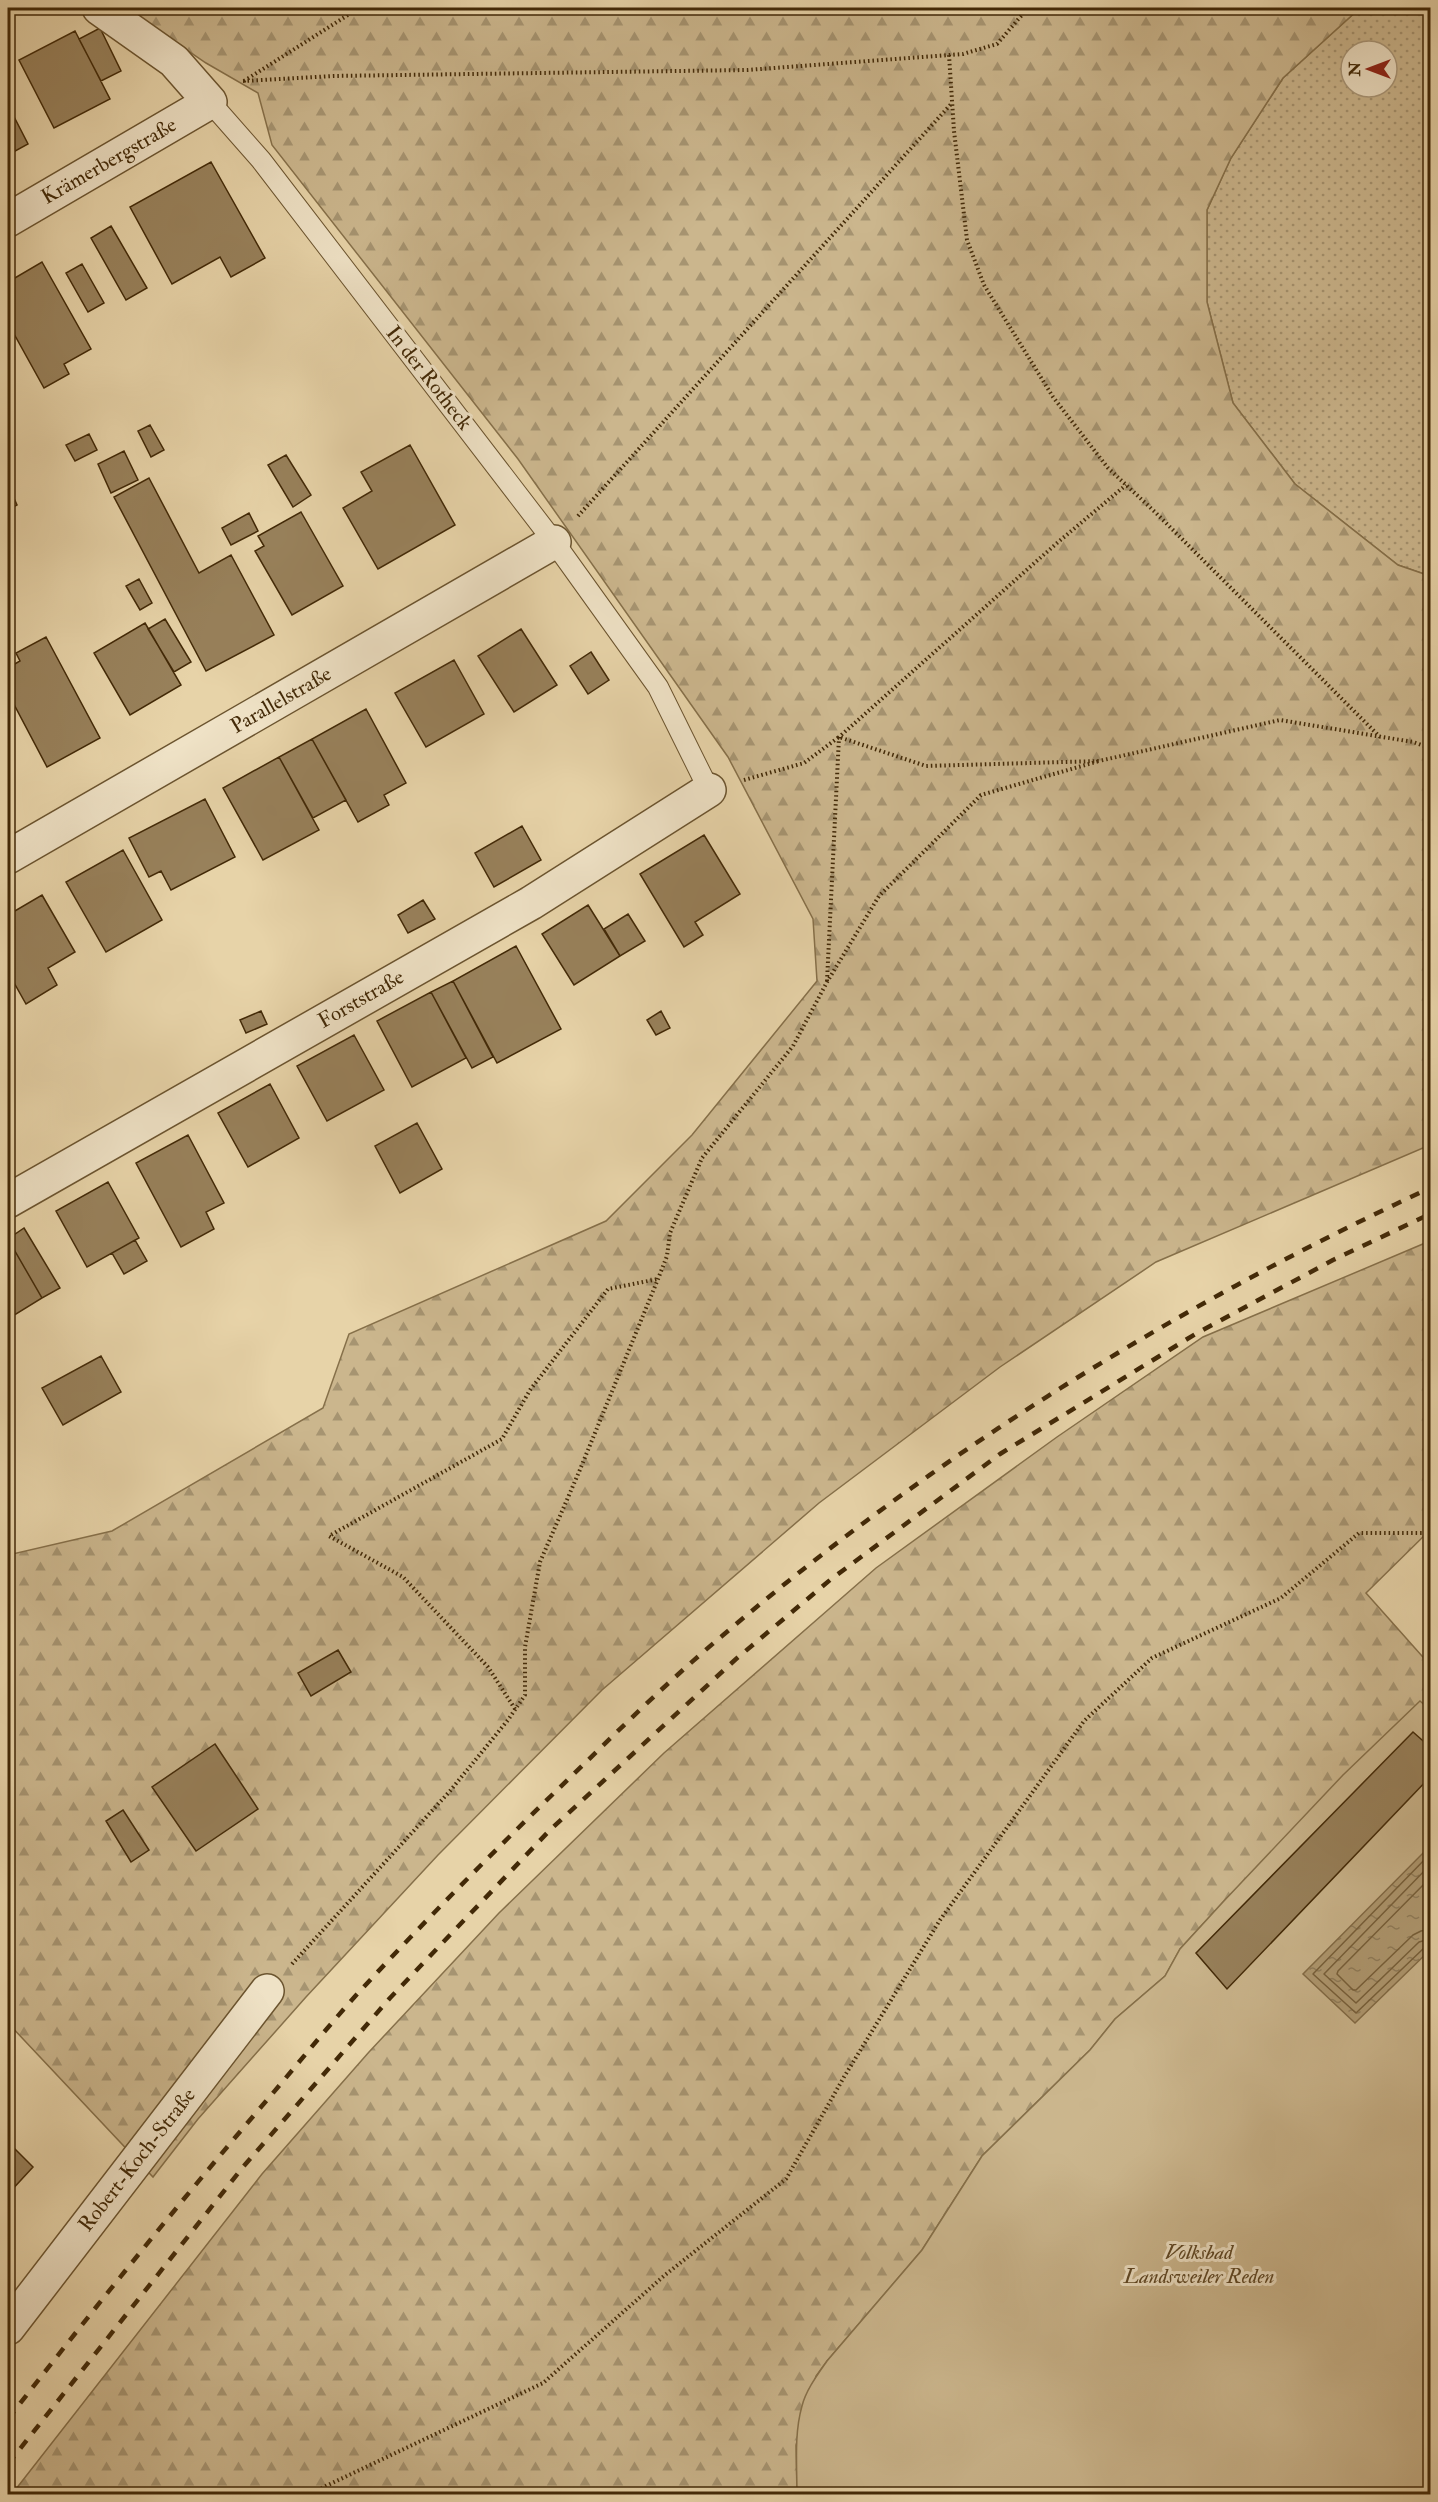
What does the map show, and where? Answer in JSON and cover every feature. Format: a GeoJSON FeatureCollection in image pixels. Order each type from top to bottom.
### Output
{"type":"FeatureCollection","features":[{"type":"Feature","properties":{"kind":"street","name":"In der Rotheck"},"geometry":{"type":"LineString","coordinates":[[99,8],[174,61],[210,102]]}},
{"type":"Feature","properties":{"kind":"street","name":"Krämerbergstraße"},"geometry":{"type":"LineString","coordinates":[[8,220],[210,102]]}},
{"type":"Feature","properties":{"kind":"street","name":"Parallelstraße"},"geometry":{"type":"LineString","coordinates":[[8,857],[554,542]]}},
{"type":"Feature","properties":{"kind":"street","name":"Forststraße"},"geometry":{"type":"LineString","coordinates":[[8,1201],[531,903],[709,790]]}},
{"type":"Feature","properties":{"kind":"street","name":"Robert-Koch-Straße"},"geometry":{"type":"LineString","coordinates":[[8,2328],[267,1991]]}},
{"type":"Feature","properties":{"kind":"lane","name":"In der Rotheck"},"geometry":{"type":"LineString","coordinates":[[210,102],[261,160],[554,542],[658,687],[709,790]]}},
{"type":"Feature","properties":{"kind":"path"},"geometry":{"type":"LineString","coordinates":[[210,102],[359,8]]}},
{"type":"Feature","properties":{"kind":"path"},"geometry":{"type":"LineString","coordinates":[[243,81],[333,76],[747,70],[963,54],[997,44],[1028,8]]}},
{"type":"Feature","properties":{"kind":"path"},"geometry":{"type":"LineString","coordinates":[[949,55],[967,240],[984,285],[1053,398],[1108,468],[1380,737]]}},
{"type":"Feature","properties":{"kind":"path"},"geometry":{"type":"LineString","coordinates":[[554,542],[952,103]]}},
{"type":"Feature","properties":{"kind":"path"},"geometry":{"type":"LineString","coordinates":[[709,790],[804,763],[839,737],[1057,543],[1126,485]]}},
{"type":"Feature","properties":{"kind":"path"},"geometry":{"type":"LineString","coordinates":[[267,1991],[450,1791],[516,1710],[525,1695],[525,1647],[540,1562],[668,1256],[670,1233],[702,1158],[793,1046],[827,982],[879,896],[981,795],[1099,761],[1280,720],[1413,742],[1431,748]]}},
{"type":"Feature","properties":{"kind":"path"},"geometry":{"type":"LineString","coordinates":[[839,737],[926,766],[1099,761]]}},
{"type":"Feature","properties":{"kind":"path"},"geometry":{"type":"LineString","coordinates":[[827,982],[839,737]]}},
{"type":"Feature","properties":{"kind":"path"},"geometry":{"type":"LineString","coordinates":[[516,1710],[488,1667],[403,1577],[329,1536],[502,1439],[530,1390],[608,1289],[658,1279]]}},
{"type":"Feature","properties":{"kind":"path"},"geometry":{"type":"LineString","coordinates":[[309,2494],[543,2383],[665,2275],[786,2179],[844,2077],[940,1920],[1084,1721],[1152,1658],[1281,1598],[1359,1533],[1431,1533]]}},
{"type":"Feature","properties":{"kind":"green space"},"geometry":{"type":"Polygon","coordinates":[[[126,8],[1360,8],[1283,78],[1231,158],[1207,210],[1207,302],[1233,403],[1295,484],[1398,565],[1430,576],[1430,1145],[1156,1262],[1000,1367],[819,1503],[602,1690],[438,1855],[306,1997],[198,2119],[153,2177],[8,2023],[8,1555],[112,1531],[323,1408],[349,1334],[606,1221],[692,1135],[817,981],[813,919],[728,757],[518,459],[272,145],[258,93],[206,63],[126,8]]]}},
{"type":"Feature","properties":{"kind":"green space"},"geometry":{"type":"Polygon","coordinates":[[[1360,8],[1430,8],[1430,576],[1398,565],[1295,484],[1233,403],[1207,302],[1207,210],[1231,158],[1283,78],[1360,8]]]}},
{"type":"Feature","properties":{"kind":"green space"},"geometry":{"type":"Polygon","coordinates":[[[1430,1241],[1430,1530],[1366,1593],[1430,1665],[1430,1710],[1420,1702],[1223,1902],[1180,1949],[1165,1976],[1115,2019],[1090,2050],[982,2156],[922,2250],[816,2376],[796,2445],[797,2494],[12,2494],[262,2174],[369,2052],[499,1913],[664,1753],[876,1568],[1057,1437],[1203,1337],[1430,1241]]]}},
{"type":"Feature","properties":{"kind":"green space","name":"Volksbad Landsweiler Reden"},"geometry":{"type":"Polygon","coordinates":[[[1420,1701],[1430,1710],[1430,2494],[797,2494],[798,2427],[802,2406],[809,2388],[827,2361],[922,2250],[982,2156],[1090,2050],[1115,2019],[1165,1976],[1180,1949],[1223,1902],[1343,1775],[1420,1701]]]}},
{"type":"Feature","properties":{"kind":"water"},"geometry":{"type":"Polygon","coordinates":[[[1430,1846],[1430,1950],[1355,2023],[1303,1974],[1430,1846]]]}},
{"type":"Feature","properties":{"kind":"building"},"geometry":{"type":"Polygon","coordinates":[[[100,28],[121,71],[101,81],[79,39],[100,28]]]}},
{"type":"Feature","properties":{"kind":"building"},"geometry":{"type":"Polygon","coordinates":[[[75,31],[110,99],[54,128],[19,60],[75,31]]]}},
{"type":"Feature","properties":{"kind":"building"},"geometry":{"type":"Polygon","coordinates":[[[8,105],[28,144],[8,155],[8,105]]]}},
{"type":"Feature","properties":{"kind":"building"},"geometry":{"type":"Polygon","coordinates":[[[211,162],[265,258],[231,277],[220,257],[172,284],[130,207],[211,162]]]}},
{"type":"Feature","properties":{"kind":"building"},"geometry":{"type":"Polygon","coordinates":[[[111,226],[147,288],[126,300],[91,238],[111,226]]]}},
{"type":"Feature","properties":{"kind":"building"},"geometry":{"type":"Polygon","coordinates":[[[42,262],[91,349],[64,364],[69,374],[44,388],[8,323],[8,282],[42,262]]]}},
{"type":"Feature","properties":{"kind":"building"},"geometry":{"type":"Polygon","coordinates":[[[82,264],[104,303],[88,312],[66,273],[82,264]]]}},
{"type":"Feature","properties":{"kind":"building"},"geometry":{"type":"Polygon","coordinates":[[[150,425],[164,450],[151,457],[138,431],[150,425]]]}},
{"type":"Feature","properties":{"kind":"building"},"geometry":{"type":"Polygon","coordinates":[[[89,434],[97,450],[75,461],[66,445],[89,434]]]}},
{"type":"Feature","properties":{"kind":"building"},"geometry":{"type":"Polygon","coordinates":[[[410,445],[455,525],[378,569],[343,508],[372,491],[361,472],[410,445]]]}},
{"type":"Feature","properties":{"kind":"building"},"geometry":{"type":"Polygon","coordinates":[[[124,451],[138,480],[111,493],[98,464],[124,451]]]}},
{"type":"Feature","properties":{"kind":"building"},"geometry":{"type":"Polygon","coordinates":[[[286,455],[311,495],[293,507],[268,465],[286,455]]]}},
{"type":"Feature","properties":{"kind":"building"},"geometry":{"type":"Polygon","coordinates":[[[149,478],[199,573],[231,555],[274,635],[206,671],[114,497],[149,478]]]}},
{"type":"Feature","properties":{"kind":"building"},"geometry":{"type":"Polygon","coordinates":[[[8,485],[17,505],[8,510],[8,485]]]}},
{"type":"Feature","properties":{"kind":"building"},"geometry":{"type":"Polygon","coordinates":[[[301,512],[343,586],[292,615],[255,551],[264,546],[258,536],[301,512]]]}},
{"type":"Feature","properties":{"kind":"building"},"geometry":{"type":"Polygon","coordinates":[[[249,513],[258,531],[231,545],[222,528],[249,513]]]}},
{"type":"Feature","properties":{"kind":"building"},"geometry":{"type":"Polygon","coordinates":[[[139,579],[152,603],[140,610],[126,586],[139,579]]]}},
{"type":"Feature","properties":{"kind":"building"},"geometry":{"type":"Polygon","coordinates":[[[165,619],[191,662],[174,672],[148,629],[165,619]]]}},
{"type":"Feature","properties":{"kind":"building"},"geometry":{"type":"Polygon","coordinates":[[[145,623],[181,685],[130,715],[94,653],[145,623]]]}},
{"type":"Feature","properties":{"kind":"building"},"geometry":{"type":"Polygon","coordinates":[[[521,629],[557,685],[514,712],[478,656],[521,629]]]}},
{"type":"Feature","properties":{"kind":"building"},"geometry":{"type":"Polygon","coordinates":[[[46,637],[100,738],[47,767],[8,693],[8,668],[20,661],[16,653],[46,637]]]}},
{"type":"Feature","properties":{"kind":"building"},"geometry":{"type":"Polygon","coordinates":[[[591,652],[609,680],[588,694],[570,666],[591,652]]]}},
{"type":"Feature","properties":{"kind":"building"},"geometry":{"type":"Polygon","coordinates":[[[454,660],[484,714],[426,747],[395,693],[454,660]]]}},
{"type":"Feature","properties":{"kind":"building"},"geometry":{"type":"Polygon","coordinates":[[[366,709],[406,783],[384,795],[389,805],[358,822],[312,739],[366,709]]]}},
{"type":"Feature","properties":{"kind":"building"},"geometry":{"type":"Polygon","coordinates":[[[312,739],[346,800],[313,818],[279,757],[312,739]]]}},
{"type":"Feature","properties":{"kind":"building"},"geometry":{"type":"Polygon","coordinates":[[[279,757],[319,830],[263,860],[223,788],[279,757]]]}},
{"type":"Feature","properties":{"kind":"building"},"geometry":{"type":"Polygon","coordinates":[[[205,799],[235,857],[171,890],[161,871],[149,877],[129,838],[205,799]]]}},
{"type":"Feature","properties":{"kind":"building"},"geometry":{"type":"Polygon","coordinates":[[[522,826],[541,860],[494,887],[475,853],[522,826]]]}},
{"type":"Feature","properties":{"kind":"building"},"geometry":{"type":"Polygon","coordinates":[[[704,835],[740,894],[695,922],[703,935],[684,947],[640,874],[704,835]]]}},
{"type":"Feature","properties":{"kind":"building"},"geometry":{"type":"Polygon","coordinates":[[[123,850],[162,920],[106,952],[66,882],[123,850]]]}},
{"type":"Feature","properties":{"kind":"building"},"geometry":{"type":"Polygon","coordinates":[[[42,895],[75,952],[48,968],[57,985],[26,1004],[8,972],[8,915],[42,895]]]}},
{"type":"Feature","properties":{"kind":"building"},"geometry":{"type":"Polygon","coordinates":[[[423,900],[435,919],[408,933],[398,915],[423,900]]]}},
{"type":"Feature","properties":{"kind":"building"},"geometry":{"type":"Polygon","coordinates":[[[588,905],[620,956],[574,985],[542,934],[588,905]]]}},
{"type":"Feature","properties":{"kind":"building"},"geometry":{"type":"Polygon","coordinates":[[[628,914],[645,941],[620,956],[604,929],[628,914]]]}},
{"type":"Feature","properties":{"kind":"building"},"geometry":{"type":"Polygon","coordinates":[[[516,946],[561,1029],[497,1063],[453,981],[516,946]]]}},
{"type":"Feature","properties":{"kind":"building"},"geometry":{"type":"Polygon","coordinates":[[[453,981],[493,1057],[472,1068],[431,992],[453,981]]]}},
{"type":"Feature","properties":{"kind":"building"},"geometry":{"type":"Polygon","coordinates":[[[431,992],[466,1058],[412,1087],[377,1021],[431,992]]]}},
{"type":"Feature","properties":{"kind":"building"},"geometry":{"type":"Polygon","coordinates":[[[261,1011],[267,1024],[246,1033],[240,1020],[261,1011]]]}},
{"type":"Feature","properties":{"kind":"building"},"geometry":{"type":"Polygon","coordinates":[[[661,1011],[670,1028],[656,1035],[647,1020],[661,1011]]]}},
{"type":"Feature","properties":{"kind":"building"},"geometry":{"type":"Polygon","coordinates":[[[354,1035],[384,1090],[327,1121],[297,1066],[354,1035]]]}},
{"type":"Feature","properties":{"kind":"building"},"geometry":{"type":"Polygon","coordinates":[[[270,1084],[299,1138],[248,1167],[218,1113],[270,1084]]]}},
{"type":"Feature","properties":{"kind":"building"},"geometry":{"type":"Polygon","coordinates":[[[417,1123],[442,1169],[400,1193],[375,1146],[417,1123]]]}},
{"type":"Feature","properties":{"kind":"building"},"geometry":{"type":"Polygon","coordinates":[[[188,1135],[224,1203],[206,1212],[214,1229],[181,1247],[136,1163],[188,1135]]]}},
{"type":"Feature","properties":{"kind":"building"},"geometry":{"type":"Polygon","coordinates":[[[108,1182],[139,1238],[87,1267],[56,1211],[108,1182]]]}},
{"type":"Feature","properties":{"kind":"building"},"geometry":{"type":"Polygon","coordinates":[[[24,1228],[60,1288],[42,1298],[8,1239],[24,1228]]]}},
{"type":"Feature","properties":{"kind":"building"},"geometry":{"type":"Polygon","coordinates":[[[8,1239],[42,1298],[8,1319],[8,1239]]]}},
{"type":"Feature","properties":{"kind":"building"},"geometry":{"type":"Polygon","coordinates":[[[135,1240],[147,1261],[124,1274],[112,1253],[135,1240]]]}},
{"type":"Feature","properties":{"kind":"building"},"geometry":{"type":"Polygon","coordinates":[[[101,1356],[121,1392],[63,1425],[42,1388],[101,1356]]]}},
{"type":"Feature","properties":{"kind":"building"},"geometry":{"type":"Polygon","coordinates":[[[338,1650],[351,1672],[311,1696],[298,1673],[338,1650]]]}},
{"type":"Feature","properties":{"kind":"building"},"geometry":{"type":"Polygon","coordinates":[[[1413,1732],[1430,1747],[1430,1777],[1227,1989],[1196,1953],[1413,1732]]]}},
{"type":"Feature","properties":{"kind":"building"},"geometry":{"type":"Polygon","coordinates":[[[215,1744],[258,1809],[196,1851],[152,1787],[215,1744]]]}},
{"type":"Feature","properties":{"kind":"building"},"geometry":{"type":"Polygon","coordinates":[[[123,1810],[149,1850],[131,1862],[106,1821],[123,1810]]]}},
{"type":"Feature","properties":{"kind":"building"},"geometry":{"type":"Polygon","coordinates":[[[8,2142],[33,2167],[8,2194],[8,2142]]]}},
{"type":"Feature","properties":{"kind":"railway"},"geometry":{"type":"LineString","coordinates":[[8,2419],[168,2218],[360,1991],[525,1821],[633,1716],[704,1652],[803,1569],[887,1506],[973,1445],[1061,1388],[1242,1282],[1430,1188]]}},
{"type":"Feature","properties":{"kind":"railway"},"geometry":{"type":"LineString","coordinates":[[8,2464],[243,2167],[390,1998],[550,1830],[736,1659],[830,1580],[1000,1454],[1197,1333],[1333,1260],[1430,1214]]}}]}
